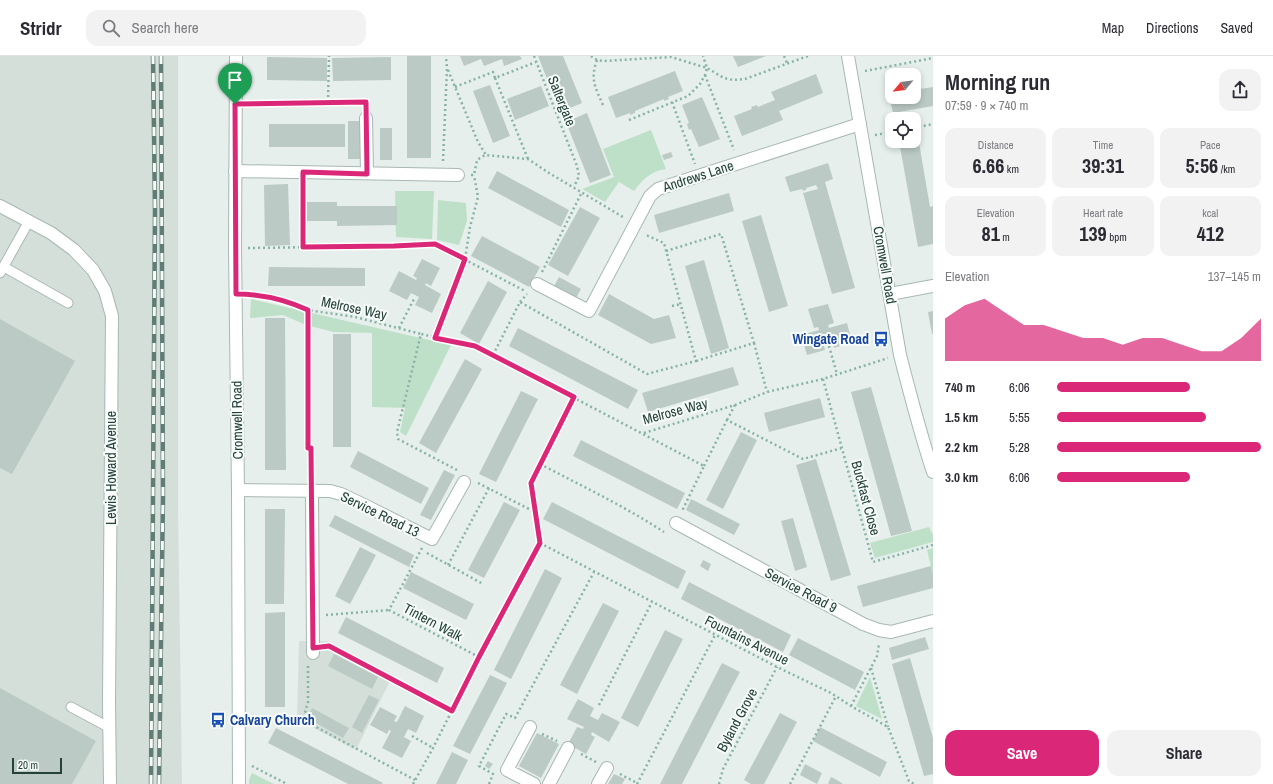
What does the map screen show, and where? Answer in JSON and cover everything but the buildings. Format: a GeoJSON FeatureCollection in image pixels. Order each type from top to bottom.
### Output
{"type":"FeatureCollection","features":[{"type":"Feature","properties":{"kind":"street","name":"Cromwell Road"},"geometry":{"type":"LineString","coordinates":[[236,56],[235,248],[239,784]]}},
{"type":"Feature","properties":{"kind":"street","name":"Cromwell Road"},"geometry":{"type":"LineString","coordinates":[[848,56],[900,354],[910,394],[928,442],[933,472]]}},
{"type":"Feature","properties":{"kind":"street"},"geometry":{"type":"LineString","coordinates":[[366,118],[367,174]]}},
{"type":"Feature","properties":{"kind":"street","name":"Andrews Lane"},"geometry":{"type":"LineString","coordinates":[[533,288],[589,311],[650,196],[658,189],[860,124]]}},
{"type":"Feature","properties":{"kind":"street"},"geometry":{"type":"LineString","coordinates":[[235,171],[458,175]]}},
{"type":"Feature","properties":{"kind":"street","name":"Lewis Howard Avenue"},"geometry":{"type":"LineString","coordinates":[[0,206],[51,233],[74,250],[93,270],[105,291],[112,316],[110,784]]}},
{"type":"Feature","properties":{"kind":"street"},"geometry":{"type":"LineString","coordinates":[[890,294],[933,286]]}},
{"type":"Feature","properties":{"kind":"street","name":"Service Road 13"},"geometry":{"type":"LineString","coordinates":[[238,490],[330,491],[341,494],[432,540],[467,479]]}},
{"type":"Feature","properties":{"kind":"street"},"geometry":{"type":"LineString","coordinates":[[312,491],[313,651]]}},
{"type":"Feature","properties":{"kind":"street","name":"Service Road 9"},"geometry":{"type":"LineString","coordinates":[[676,523],[863,624],[878,630],[891,632],[933,621]]}},
{"type":"Feature","properties":{"kind":"street"},"geometry":{"type":"LineString","coordinates":[[530,727],[507,770],[534,784]]}},
{"type":"Feature","properties":{"kind":"street"},"geometry":{"type":"LineString","coordinates":[[549,784],[568,748]]}},
{"type":"Feature","properties":{"kind":"street"},"geometry":{"type":"LineString","coordinates":[[598,784],[607,768]]}},
{"type":"Feature","properties":{"kind":"lane"},"geometry":{"type":"LineString","coordinates":[[29,221],[2,270],[68,303]]}},
{"type":"Feature","properties":{"kind":"lane"},"geometry":{"type":"LineString","coordinates":[[71,707],[110,728]]}},
{"type":"Feature","properties":{"kind":"path"},"geometry":{"type":"LineString","coordinates":[[328,102],[329,56]]}},
{"type":"Feature","properties":{"kind":"path"},"geometry":{"type":"LineString","coordinates":[[442,174],[447,68],[446,56]]}},
{"type":"Feature","properties":{"kind":"path"},"geometry":{"type":"LineString","coordinates":[[534,56],[536,62]]}},
{"type":"Feature","properties":{"kind":"path"},"geometry":{"type":"LineString","coordinates":[[591,56],[597,60],[604,61],[671,57],[707,68],[724,78],[733,80],[745,79],[808,56]]}},
{"type":"Feature","properties":{"kind":"path"},"geometry":{"type":"LineString","coordinates":[[629,120],[688,96],[700,84],[705,75],[707,68],[703,56]]}},
{"type":"Feature","properties":{"kind":"path"},"geometry":{"type":"LineString","coordinates":[[784,56],[787,63]]}},
{"type":"Feature","properties":{"kind":"path"},"geometry":{"type":"LineString","coordinates":[[852,74],[933,58]]}},
{"type":"Feature","properties":{"kind":"path"},"geometry":{"type":"LineString","coordinates":[[597,60],[593,70],[593,77],[603,105]]}},
{"type":"Feature","properties":{"kind":"path","name":"Saltergate"},"geometry":{"type":"LineString","coordinates":[[456,87],[493,72],[495,78],[536,62],[577,166],[578,176],[574,187]]}},
{"type":"Feature","properties":{"kind":"path"},"geometry":{"type":"LineString","coordinates":[[447,68],[478,142],[486,155]]}},
{"type":"Feature","properties":{"kind":"path"},"geometry":{"type":"LineString","coordinates":[[705,75],[738,164]]}},
{"type":"Feature","properties":{"kind":"path"},"geometry":{"type":"LineString","coordinates":[[495,78],[528,159]]}},
{"type":"Feature","properties":{"kind":"path"},"geometry":{"type":"LineString","coordinates":[[235,104],[366,102],[366,118]]}},
{"type":"Feature","properties":{"kind":"path"},"geometry":{"type":"LineString","coordinates":[[672,102],[700,176]]}},
{"type":"Feature","properties":{"kind":"path"},"geometry":{"type":"LineString","coordinates":[[921,127],[933,124]]}},
{"type":"Feature","properties":{"kind":"path"},"geometry":{"type":"LineString","coordinates":[[303,172],[303,247]]}},
{"type":"Feature","properties":{"kind":"path"},"geometry":{"type":"LineString","coordinates":[[435,338],[465,259],[470,227],[478,197],[474,175]]}},
{"type":"Feature","properties":{"kind":"path"},"geometry":{"type":"LineString","coordinates":[[520,302],[533,288],[582,192]]}},
{"type":"Feature","properties":{"kind":"path"},"geometry":{"type":"LineString","coordinates":[[666,251],[721,234],[767,392]]}},
{"type":"Feature","properties":{"kind":"path"},"geometry":{"type":"LineString","coordinates":[[235,248],[435,244],[465,259],[533,288]]}},
{"type":"Feature","properties":{"kind":"path","name":"Melrose Way"},"geometry":{"type":"LineString","coordinates":[[236,294],[252,294],[296,305],[308,310],[355,317],[435,338],[475,346],[644,433],[735,405],[767,392],[823,379],[900,354]]}},
{"type":"Feature","properties":{"kind":"path"},"geometry":{"type":"LineString","coordinates":[[399,328],[414,299]]}},
{"type":"Feature","properties":{"kind":"path"},"geometry":{"type":"LineString","coordinates":[[672,306],[680,304]]}},
{"type":"Feature","properties":{"kind":"path"},"geometry":{"type":"LineString","coordinates":[[308,310],[308,448],[311,448],[312,491]]}},
{"type":"Feature","properties":{"kind":"path"},"geometry":{"type":"LineString","coordinates":[[421,334],[397,432],[398,439],[467,479],[489,488],[535,512]]}},
{"type":"Feature","properties":{"kind":"path"},"geometry":{"type":"LineString","coordinates":[[696,360],[754,344]]}},
{"type":"Feature","properties":{"kind":"path"},"geometry":{"type":"LineString","coordinates":[[829,346],[837,374]]}},
{"type":"Feature","properties":{"kind":"path","name":"Buckfast Close"},"geometry":{"type":"LineString","coordinates":[[823,379],[873,562],[933,545]]}},
{"type":"Feature","properties":{"kind":"path"},"geometry":{"type":"LineString","coordinates":[[413,784],[540,543],[531,483],[574,397]]}},
{"type":"Feature","properties":{"kind":"path"},"geometry":{"type":"LineString","coordinates":[[540,464],[641,517],[669,535],[735,405]]}},
{"type":"Feature","properties":{"kind":"path"},"geometry":{"type":"LineString","coordinates":[[727,420],[803,459],[842,448]]}},
{"type":"Feature","properties":{"kind":"path"},"geometry":{"type":"LineString","coordinates":[[644,433],[704,466]]}},
{"type":"Feature","properties":{"kind":"path"},"geometry":{"type":"LineString","coordinates":[[448,565],[489,488]]}},
{"type":"Feature","properties":{"kind":"path","name":"Tintern Walk"},"geometry":{"type":"LineString","coordinates":[[428,537],[389,610],[479,657]]}},
{"type":"Feature","properties":{"kind":"path","name":"Fountains Avenue"},"geometry":{"type":"LineString","coordinates":[[540,543],[715,635],[836,696],[888,727]]}},
{"type":"Feature","properties":{"kind":"path"},"geometry":{"type":"LineString","coordinates":[[421,550],[483,584]]}},
{"type":"Feature","properties":{"kind":"path"},"geometry":{"type":"LineString","coordinates":[[489,784],[493,774],[479,766],[506,714],[515,718],[594,572]]}},
{"type":"Feature","properties":{"kind":"path"},"geometry":{"type":"LineString","coordinates":[[599,705],[652,602]]}},
{"type":"Feature","properties":{"kind":"path"},"geometry":{"type":"LineString","coordinates":[[312,616],[389,610]]}},
{"type":"Feature","properties":{"kind":"path"},"geometry":{"type":"LineString","coordinates":[[851,706],[877,656],[879,644],[891,632]]}},
{"type":"Feature","properties":{"kind":"path"},"geometry":{"type":"LineString","coordinates":[[637,784],[715,635]]}},
{"type":"Feature","properties":{"kind":"path"},"geometry":{"type":"LineString","coordinates":[[415,780],[303,720],[308,702],[308,654],[329,646],[452,711]]}},
{"type":"Feature","properties":{"kind":"path","name":"Byland Grove"},"geometry":{"type":"LineString","coordinates":[[719,784],[723,769],[777,666]]}},
{"type":"Feature","properties":{"kind":"path"},"geometry":{"type":"LineString","coordinates":[[871,667],[888,727],[909,781],[914,784]]}},
{"type":"Feature","properties":{"kind":"path"},"geometry":{"type":"LineString","coordinates":[[790,784],[836,696]]}},
{"type":"Feature","properties":{"kind":"path"},"geometry":{"type":"LineString","coordinates":[[412,736],[433,748]]}},
{"type":"Feature","properties":{"kind":"path"},"geometry":{"type":"LineString","coordinates":[[239,764],[252,766],[287,784]]}},
{"type":"Feature","properties":{"kind":"shaded area"},"geometry":{"type":"Polygon","coordinates":[[[0,56],[178,56],[178,506],[182,784],[0,784],[0,56]]]}},
{"type":"Feature","properties":{"kind":"shaded area"},"geometry":{"type":"Polygon","coordinates":[[[299,641],[327,641],[393,675],[356,750],[297,719],[299,641]]]}},
{"type":"Feature","properties":{"kind":"green space"},"geometry":{"type":"Polygon","coordinates":[[[651,130],[666,169],[648,176],[634,191],[619,182],[605,202],[582,189],[614,177],[603,149],[651,130]]]}},
{"type":"Feature","properties":{"kind":"green space"},"geometry":{"type":"Polygon","coordinates":[[[395,191],[434,191],[432,239],[396,237],[395,191]]]}},
{"type":"Feature","properties":{"kind":"green space"},"geometry":{"type":"Polygon","coordinates":[[[438,200],[466,203],[467,221],[459,245],[437,240],[438,200]]]}},
{"type":"Feature","properties":{"kind":"green space"},"geometry":{"type":"Polygon","coordinates":[[[251,299],[451,345],[406,436],[400,432],[405,408],[372,407],[372,333],[334,332],[306,325],[283,315],[250,318],[251,299]]]}},
{"type":"Feature","properties":{"kind":"green space"},"geometry":{"type":"Polygon","coordinates":[[[929,527],[933,535],[933,542],[875,558],[870,543],[929,527]]]}},
{"type":"Feature","properties":{"kind":"green space"},"geometry":{"type":"Polygon","coordinates":[[[933,548],[933,575],[927,550],[933,548]]]}},
{"type":"Feature","properties":{"kind":"green space"},"geometry":{"type":"Polygon","coordinates":[[[870,677],[882,719],[856,706],[870,677]]]}},
{"type":"Feature","properties":{"kind":"green space"},"geometry":{"type":"Polygon","coordinates":[[[252,773],[274,784],[249,784],[252,773]]]}},
{"type":"Feature","properties":{"kind":"railway"},"geometry":{"type":"LineString","coordinates":[[151,784],[155,210],[153,56]]}},
{"type":"Feature","properties":{"kind":"railway"},"geometry":{"type":"LineString","coordinates":[[159,784],[163,497],[161,56]]}},
{"type":"Feature","properties":{"kind":"place","name":"Wingate Road"},"geometry":{"type":"Point","coordinates":[881,339]}},
{"type":"Feature","properties":{"kind":"place","name":"Calvary Church"},"geometry":{"type":"Point","coordinates":[218,720]}},
{"type":"Feature","properties":{"kind":"route"},"geometry":{"type":"LineString","coordinates":[[366,102],[367,174],[303,172],[303,247],[435,244],[465,259],[435,338],[475,346],[574,397],[531,483],[540,543],[452,711],[329,646],[313,648],[311,448],[308,448],[308,310],[296,305],[252,294],[236,294],[235,104],[366,102]]}}]}
